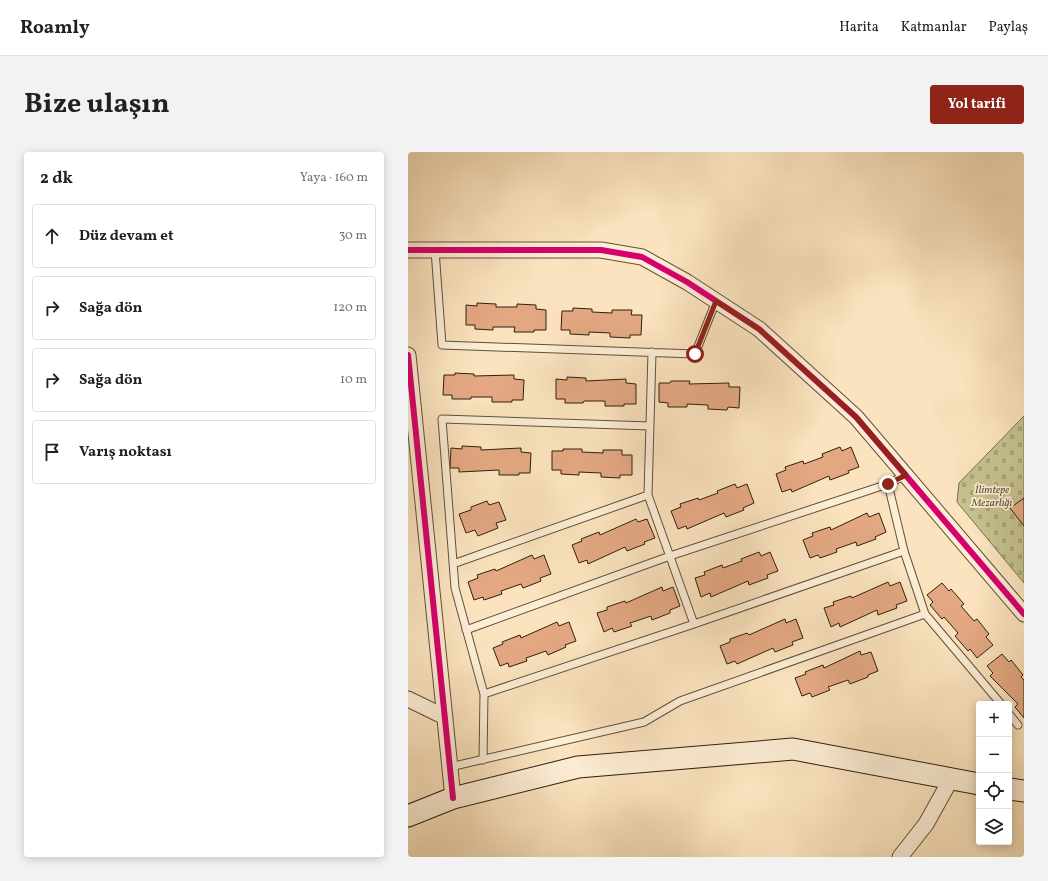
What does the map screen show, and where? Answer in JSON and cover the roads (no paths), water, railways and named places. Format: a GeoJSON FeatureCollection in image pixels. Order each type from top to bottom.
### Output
{"type":"FeatureCollection","features":[{"type":"Feature","properties":{"kind":"main road"},"geometry":{"type":"LineString","coordinates":[[408,816],[453,798],[578,766],[793,749],[976,783]]}},
{"type":"Feature","properties":{"kind":"main road"},"geometry":{"type":"LineString","coordinates":[[1012,789],[1024,791]]}},
{"type":"Feature","properties":{"kind":"street"},"geometry":{"type":"LineString","coordinates":[[408,250],[601,250],[642,257],[688,282],[759,329],[856,417],[1024,614]]}},
{"type":"Feature","properties":{"kind":"street"},"geometry":{"type":"LineString","coordinates":[[408,355],[415,479],[445,717],[453,798]]}},
{"type":"Feature","properties":{"kind":"street"},"geometry":{"type":"LineString","coordinates":[[408,699],[445,717]]}},
{"type":"Feature","properties":{"kind":"street"},"geometry":{"type":"LineString","coordinates":[[900,857],[926,824],[951,779]]}},
{"type":"Feature","properties":{"kind":"lane"},"geometry":{"type":"LineString","coordinates":[[435,250],[442,345],[695,354],[716,301]]}},
{"type":"Feature","properties":{"kind":"lane"},"geometry":{"type":"LineString","coordinates":[[652,352],[648,495],[694,624]]}},
{"type":"Feature","properties":{"kind":"lane"},"geometry":{"type":"LineString","coordinates":[[483,760],[484,694],[455,588],[442,419],[650,426]]}},
{"type":"Feature","properties":{"kind":"lane"},"geometry":{"type":"LineString","coordinates":[[466,630],[670,556],[888,484],[906,475]]}},
{"type":"Feature","properties":{"kind":"lane"},"geometry":{"type":"LineString","coordinates":[[888,484],[904,551],[925,614],[998,701]]}},
{"type":"Feature","properties":{"kind":"lane"},"geometry":{"type":"LineString","coordinates":[[453,564],[648,495]]}},
{"type":"Feature","properties":{"kind":"lane"},"geometry":{"type":"LineString","coordinates":[[484,694],[694,624],[904,551]]}},
{"type":"Feature","properties":{"kind":"lane"},"geometry":{"type":"LineString","coordinates":[[450,767],[644,722],[680,700],[925,614]]}},
{"type":"Feature","properties":{"kind":"lane"},"geometry":{"type":"LineString","coordinates":[[1012,718],[1018,725]]}},
{"type":"Feature","properties":{"kind":"park label","name":"İlimtepe Mezarlığı"},"geometry":{"type":"Point","coordinates":[992,495]}}]}
